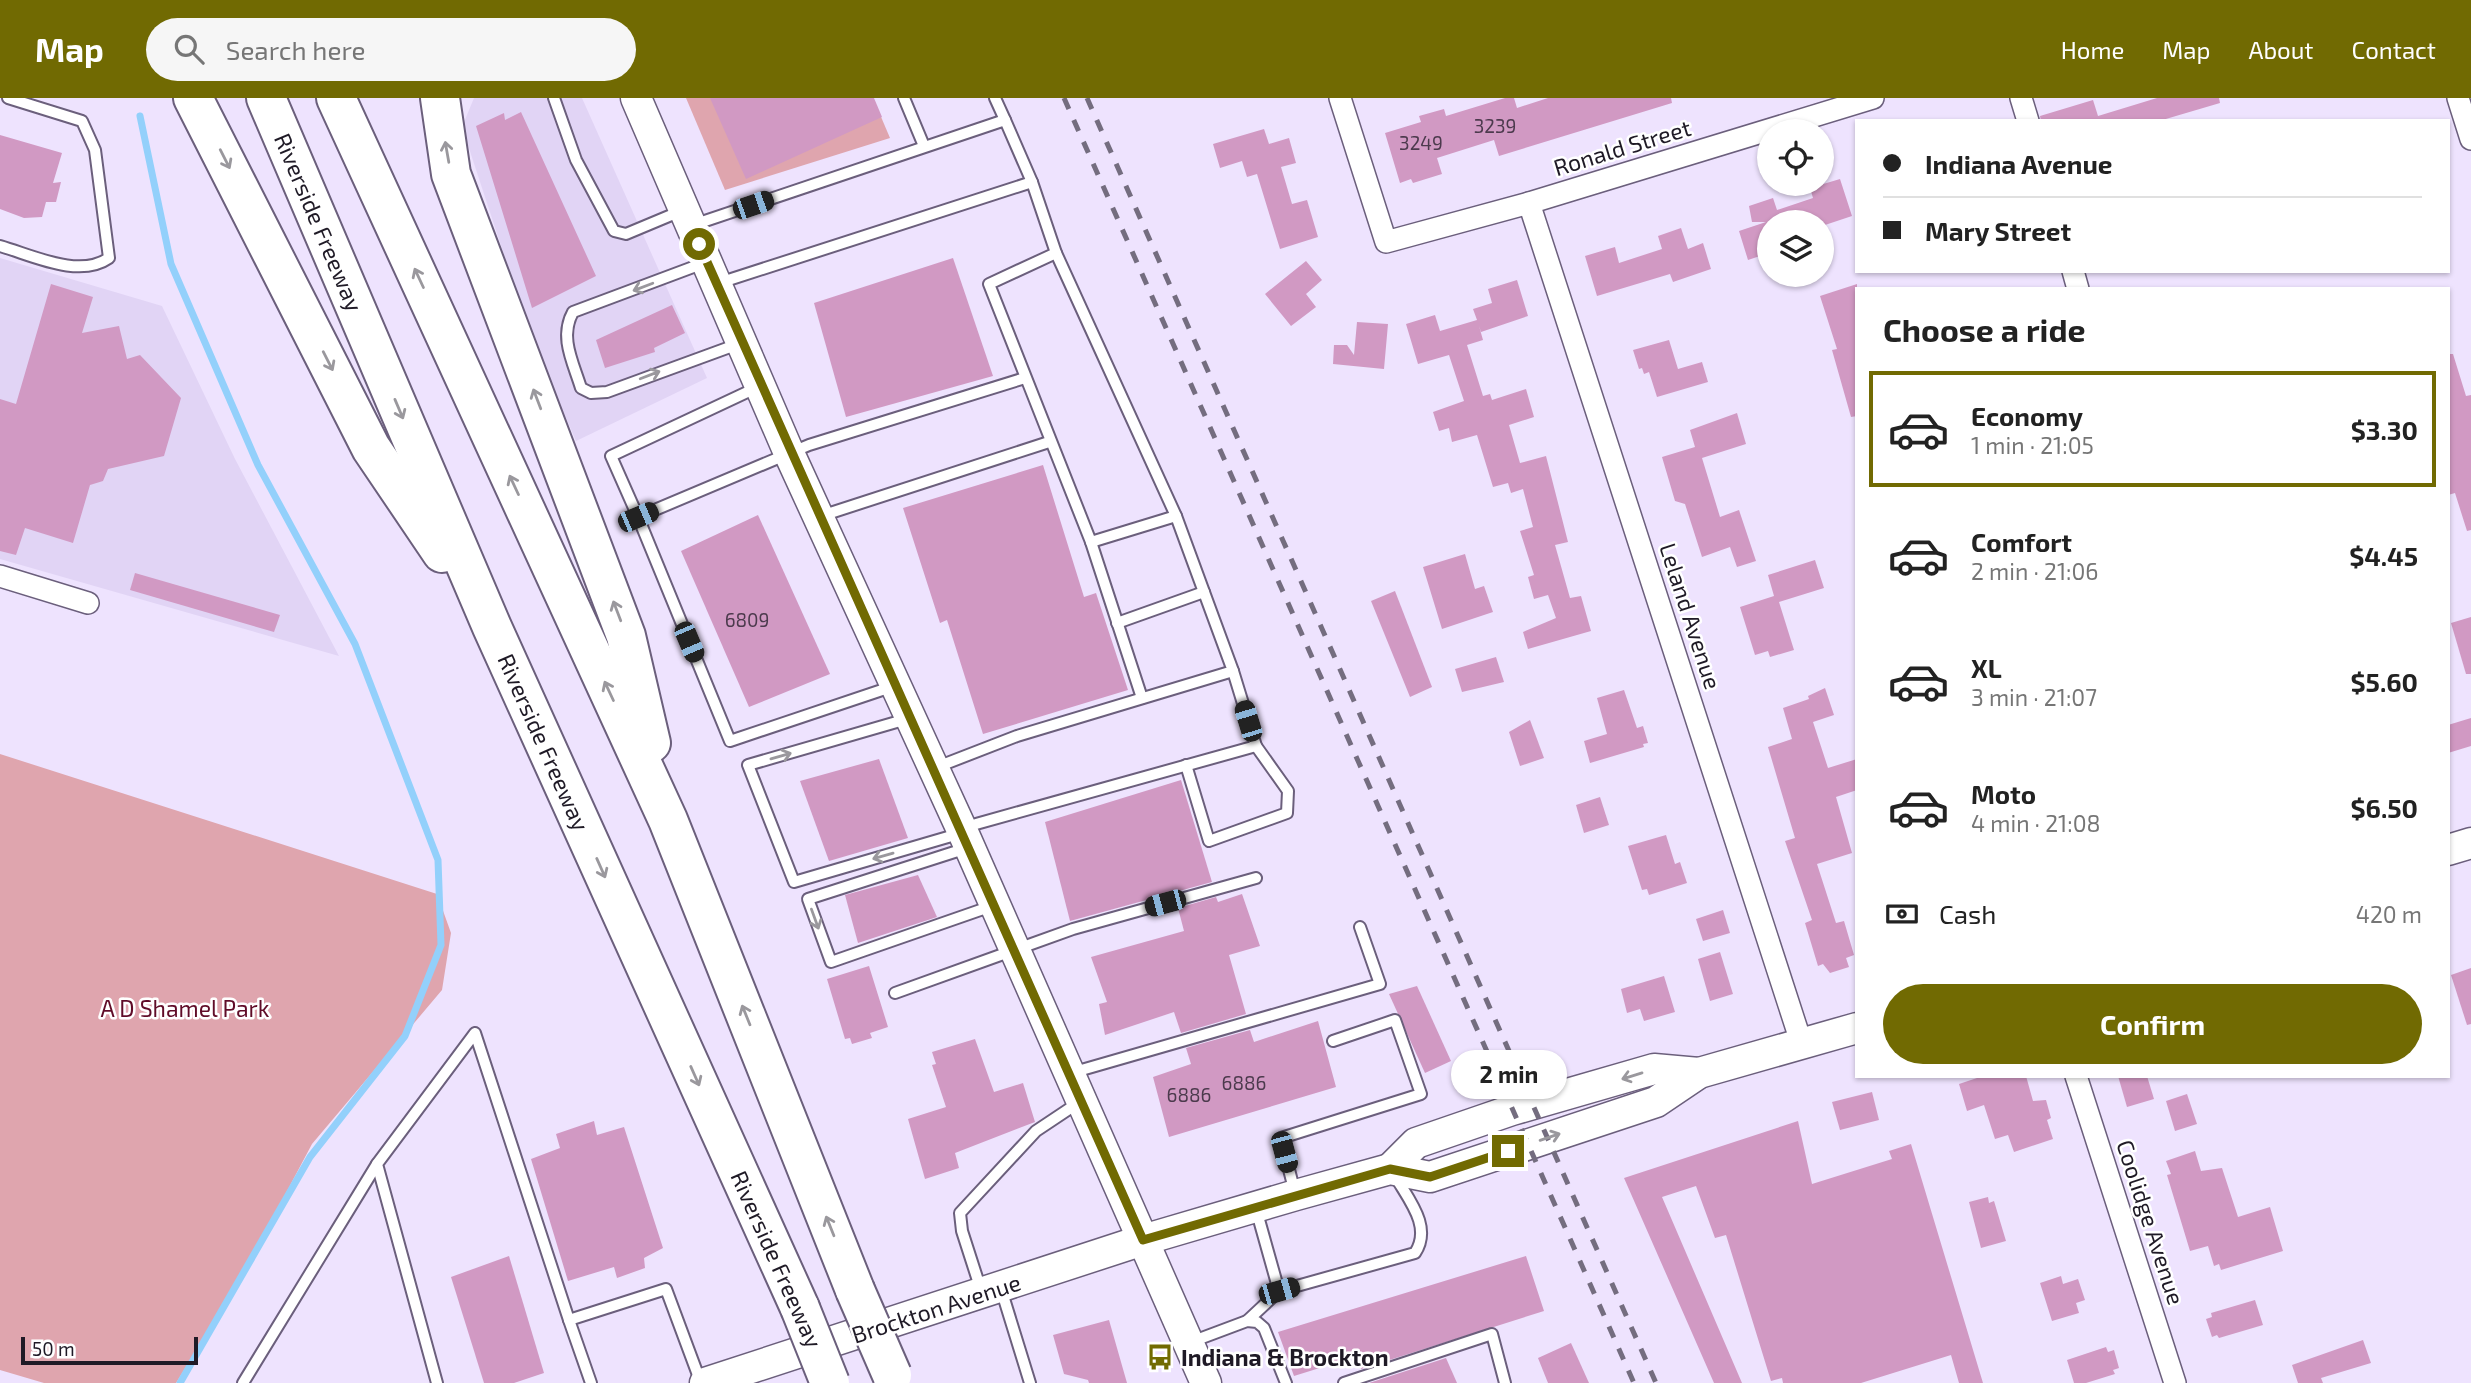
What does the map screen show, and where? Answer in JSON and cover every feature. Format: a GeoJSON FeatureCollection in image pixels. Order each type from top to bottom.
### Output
{"type":"FeatureCollection","features":[{"type":"Feature","properties":{"kind":"highway"},"geometry":{"type":"LineString","coordinates":[[193,98],[371,448],[492,627]]}},
{"type":"Feature","properties":{"kind":"highway","name":"Riverside Freeway"},"geometry":{"type":"LineString","coordinates":[[266,98],[492,627],[800,1308],[831,1383]]}},
{"type":"Feature","properties":{"kind":"highway"},"geometry":{"type":"LineString","coordinates":[[336,98],[668,820],[893,1379]]}},
{"type":"Feature","properties":{"kind":"highway"},"geometry":{"type":"LineString","coordinates":[[440,98],[451,174],[626,636],[668,820]]}},
{"type":"Feature","properties":{"kind":"main road"},"geometry":{"type":"LineString","coordinates":[[636,98],[789,453],[895,685],[904,720],[934,768],[960,838],[994,905],[1081,1102],[1155,1236],[1188,1343],[1206,1383]]}},
{"type":"Feature","properties":{"kind":"main road"},"geometry":{"type":"LineString","coordinates":[[2450,849],[2471,843]]}},
{"type":"Feature","properties":{"kind":"main road"},"geometry":{"type":"LineString","coordinates":[[1390,1169],[1430,1177],[1656,1102],[1699,1073],[1855,1029]]}},
{"type":"Feature","properties":{"kind":"main road","name":"Brockton Avenue"},"geometry":{"type":"LineString","coordinates":[[703,1383],[1155,1236],[1390,1169]]}},
{"type":"Feature","properties":{"kind":"street","name":"Ronald Street"},"geometry":{"type":"LineString","coordinates":[[1340,98],[1386,242],[1529,203],[1873,98]]}},
{"type":"Feature","properties":{"kind":"street"},"geometry":{"type":"LineString","coordinates":[[2021,98],[2027,119]]}},
{"type":"Feature","properties":{"kind":"street"},"geometry":{"type":"LineString","coordinates":[[2458,98],[2471,139]]}},
{"type":"Feature","properties":{"kind":"street","name":"Leland Avenue"},"geometry":{"type":"LineString","coordinates":[[1529,203],[1802,1045]]}},
{"type":"Feature","properties":{"kind":"street"},"geometry":{"type":"LineString","coordinates":[[0,576],[88,603]]}},
{"type":"Feature","properties":{"kind":"street","name":"Coolidge Avenue"},"geometry":{"type":"LineString","coordinates":[[2077,1078],[2175,1383]]}},
{"type":"Feature","properties":{"kind":"lane"},"geometry":{"type":"LineString","coordinates":[[0,246],[65,265],[96,267],[109,258],[95,150],[82,121],[8,98]]}},
{"type":"Feature","properties":{"kind":"lane"},"geometry":{"type":"LineString","coordinates":[[554,98],[576,160],[614,231],[626,234],[687,218],[1005,120]]}},
{"type":"Feature","properties":{"kind":"lane"},"geometry":{"type":"LineString","coordinates":[[904,98],[924,146]]}},
{"type":"Feature","properties":{"kind":"lane"},"geometry":{"type":"LineString","coordinates":[[995,98],[1032,183],[1056,253],[1176,516],[1233,671],[1256,746],[1288,791],[1287,813],[1209,841],[1186,765]]}},
{"type":"Feature","properties":{"kind":"lane"},"geometry":{"type":"LineString","coordinates":[[742,343],[607,392],[591,393],[581,388],[566,342],[565,326],[573,312],[1032,183]]}},
{"type":"Feature","properties":{"kind":"lane"},"geometry":{"type":"LineString","coordinates":[[1056,253],[989,284],[1049,442],[1091,542],[1142,698]]}},
{"type":"Feature","properties":{"kind":"lane"},"geometry":{"type":"LineString","coordinates":[[638,517],[789,453],[1025,378]]}},
{"type":"Feature","properties":{"kind":"lane"},"geometry":{"type":"LineString","coordinates":[[761,386],[611,456],[730,741],[895,685]]}},
{"type":"Feature","properties":{"kind":"lane"},"geometry":{"type":"LineString","coordinates":[[819,517],[1049,442]]}},
{"type":"Feature","properties":{"kind":"lane"},"geometry":{"type":"LineString","coordinates":[[1091,542],[1176,516]]}},
{"type":"Feature","properties":{"kind":"lane"},"geometry":{"type":"LineString","coordinates":[[1117,623],[1204,592]]}},
{"type":"Feature","properties":{"kind":"lane"},"geometry":{"type":"LineString","coordinates":[[934,768],[1017,736],[1233,671]]}},
{"type":"Feature","properties":{"kind":"lane"},"geometry":{"type":"LineString","coordinates":[[904,720],[748,765],[794,882],[960,838],[1186,765],[1256,746]]}},
{"type":"Feature","properties":{"kind":"lane"},"geometry":{"type":"LineString","coordinates":[[960,838],[808,899],[831,962],[994,905]]}},
{"type":"Feature","properties":{"kind":"lane"},"geometry":{"type":"LineString","coordinates":[[895,993],[1073,929],[1256,878]]}},
{"type":"Feature","properties":{"kind":"lane"},"geometry":{"type":"LineString","coordinates":[[1068,1074],[1380,984],[1360,927]]}},
{"type":"Feature","properties":{"kind":"lane"},"geometry":{"type":"LineString","coordinates":[[1296,1195],[1281,1138],[1421,1094],[1395,1020],[1333,1041]]}},
{"type":"Feature","properties":{"kind":"lane"},"geometry":{"type":"LineString","coordinates":[[243,1383],[377,1164],[475,1033],[591,1383]]}},
{"type":"Feature","properties":{"kind":"lane"},"geometry":{"type":"LineString","coordinates":[[1030,1383],[991,1290],[962,1231],[960,1213],[1036,1131],[1081,1102]]}},
{"type":"Feature","properties":{"kind":"lane"},"geometry":{"type":"LineString","coordinates":[[377,1164],[437,1383]]}},
{"type":"Feature","properties":{"kind":"lane"},"geometry":{"type":"LineString","coordinates":[[1188,1343],[1247,1321],[1279,1291],[1415,1253],[1423,1235],[1420,1219],[1390,1169]]}},
{"type":"Feature","properties":{"kind":"lane"},"geometry":{"type":"LineString","coordinates":[[1256,1208],[1279,1291]]}},
{"type":"Feature","properties":{"kind":"lane"},"geometry":{"type":"LineString","coordinates":[[569,1320],[667,1289],[703,1383]]}},
{"type":"Feature","properties":{"kind":"lane"},"geometry":{"type":"LineString","coordinates":[[1247,1321],[1257,1322],[1264,1328],[1286,1383]]}},
{"type":"Feature","properties":{"kind":"lane"},"geometry":{"type":"LineString","coordinates":[[1344,1383],[1492,1334],[1505,1383]]}},
{"type":"Feature","properties":{"kind":"shaded area"},"geometry":{"type":"Polygon","coordinates":[[[474,98],[582,98],[707,378],[576,441],[531,337],[462,127],[474,98]]]}},
{"type":"Feature","properties":{"kind":"shaded area"},"geometry":{"type":"Polygon","coordinates":[[[0,258],[162,306],[235,459],[339,656],[0,559],[0,258]]]}},
{"type":"Feature","properties":{"kind":"green space"},"geometry":{"type":"Polygon","coordinates":[[[686,98],[873,98],[890,138],[725,190],[686,98]]]}},
{"type":"Feature","properties":{"kind":"green space","name":"A D Shamel Park"},"geometry":{"type":"Polygon","coordinates":[[[0,754],[437,894],[451,933],[442,990],[312,1144],[240,1280],[176,1383],[44,1383],[0,1370],[0,754]]]}},
{"type":"Feature","properties":{"kind":"building"},"geometry":{"type":"Polygon","coordinates":[[[710,98],[874,98],[882,117],[746,179],[710,98]]]}},
{"type":"Feature","properties":{"kind":"building"},"geometry":{"type":"Polygon","coordinates":[[[1505,98],[1514,98],[1517,108],[1548,98],[1671,98],[1672,103],[1499,156],[1494,140],[1437,158],[1442,174],[1413,183],[1411,179],[1400,183],[1385,133],[1421,122],[1419,116],[1444,109],[1446,116],[1505,98]]]}},
{"type":"Feature","properties":{"kind":"building"},"geometry":{"type":"Polygon","coordinates":[[[2157,98],[2219,98],[2220,103],[2166,119],[2041,119],[2040,116],[2093,100],[2098,116],[2157,98]]]}},
{"type":"Feature","properties":{"kind":"building"},"geometry":{"type":"Polygon","coordinates":[[[521,112],[596,276],[532,308],[476,126],[504,113],[505,120],[521,112]]]}},
{"type":"Feature","properties":{"kind":"building"},"geometry":{"type":"Polygon","coordinates":[[[1264,129],[1269,144],[1289,138],[1296,163],[1281,167],[1292,204],[1307,200],[1318,237],[1280,249],[1257,174],[1247,177],[1242,161],[1220,168],[1213,144],[1264,129]]]}},
{"type":"Feature","properties":{"kind":"building"},"geometry":{"type":"Polygon","coordinates":[[[0,135],[62,153],[53,183],[61,182],[56,202],[46,202],[42,217],[24,218],[0,209],[0,135]]]}},
{"type":"Feature","properties":{"kind":"building"},"geometry":{"type":"Polygon","coordinates":[[[1840,179],[1852,216],[1834,222],[1834,210],[1777,210],[1812,196],[1834,196],[1834,181],[1840,179]]]}},
{"type":"Feature","properties":{"kind":"building"},"geometry":{"type":"Polygon","coordinates":[[[1773,198],[1777,210],[1757,210],[1757,222],[1752,222],[1749,206],[1773,198]]]}},
{"type":"Feature","properties":{"kind":"building"},"geometry":{"type":"Polygon","coordinates":[[[1757,225],[1757,257],[1748,260],[1739,231],[1757,225]]]}},
{"type":"Feature","properties":{"kind":"building"},"geometry":{"type":"Polygon","coordinates":[[[1681,228],[1688,249],[1703,243],[1711,269],[1673,282],[1670,274],[1597,296],[1585,256],[1615,247],[1619,263],[1662,249],[1658,236],[1681,228]]]}},
{"type":"Feature","properties":{"kind":"building"},"geometry":{"type":"Polygon","coordinates":[[[953,258],[993,376],[846,417],[814,303],[953,258]]]}},
{"type":"Feature","properties":{"kind":"building"},"geometry":{"type":"Polygon","coordinates":[[[1306,261],[1322,280],[1306,294],[1316,307],[1291,326],[1265,294],[1306,261]]]}},
{"type":"Feature","properties":{"kind":"building"},"geometry":{"type":"Polygon","coordinates":[[[1517,280],[1528,316],[1481,332],[1479,326],[1483,340],[1467,345],[1483,396],[1490,394],[1492,400],[1526,389],[1534,417],[1509,425],[1520,463],[1546,456],[1568,542],[1555,545],[1570,598],[1581,596],[1591,631],[1528,649],[1523,632],[1556,618],[1548,595],[1534,599],[1528,577],[1534,575],[1520,531],[1533,527],[1523,489],[1511,493],[1508,483],[1493,487],[1477,435],[1452,442],[1449,428],[1439,431],[1433,412],[1464,401],[1449,355],[1418,364],[1406,324],[1435,315],[1440,331],[1477,320],[1473,309],[1492,303],[1488,289],[1517,280]]]}},
{"type":"Feature","properties":{"kind":"building"},"geometry":{"type":"Polygon","coordinates":[[[51,284],[93,297],[82,333],[119,326],[127,359],[140,355],[181,398],[164,456],[108,469],[103,481],[90,485],[73,543],[25,528],[16,555],[0,551],[0,399],[16,404],[51,284]]]}},
{"type":"Feature","properties":{"kind":"building"},"geometry":{"type":"Polygon","coordinates":[[[1857,284],[1855,416],[1851,417],[1832,350],[1837,349],[1820,296],[1857,284]]]}},
{"type":"Feature","properties":{"kind":"building"},"geometry":{"type":"Polygon","coordinates":[[[672,305],[685,333],[654,348],[655,352],[605,368],[596,340],[672,305]]]}},
{"type":"Feature","properties":{"kind":"building"},"geometry":{"type":"Polygon","coordinates":[[[1357,322],[1388,324],[1384,369],[1333,364],[1334,345],[1347,345],[1354,355],[1357,322]]]}},
{"type":"Feature","properties":{"kind":"building"},"geometry":{"type":"Polygon","coordinates":[[[1669,340],[1678,369],[1702,362],[1708,382],[1657,397],[1649,372],[1644,374],[1642,368],[1639,369],[1633,350],[1669,340]]]}},
{"type":"Feature","properties":{"kind":"building"},"geometry":{"type":"Polygon","coordinates":[[[2450,354],[2453,354],[2466,396],[2471,395],[2471,530],[2467,531],[2455,493],[2450,494],[2450,354]]]}},
{"type":"Feature","properties":{"kind":"building"},"geometry":{"type":"Polygon","coordinates":[[[1737,413],[1746,444],[1702,458],[1720,517],[1739,510],[1756,561],[1737,567],[1730,547],[1702,557],[1685,504],[1675,501],[1662,457],[1695,447],[1690,430],[1737,413]]]}},
{"type":"Feature","properties":{"kind":"building"},"geometry":{"type":"Polygon","coordinates":[[[1043,465],[1084,597],[1096,593],[1128,690],[983,734],[947,620],[940,623],[903,508],[1043,465]]]}},
{"type":"Feature","properties":{"kind":"building"},"geometry":{"type":"Polygon","coordinates":[[[758,515],[830,674],[749,707],[681,551],[758,515]]]}},
{"type":"Feature","properties":{"kind":"building"},"geometry":{"type":"Polygon","coordinates":[[[1465,554],[1475,589],[1484,586],[1493,612],[1442,629],[1423,567],[1465,554]]]}},
{"type":"Feature","properties":{"kind":"building"},"geometry":{"type":"Polygon","coordinates":[[[1815,560],[1824,588],[1779,602],[1794,650],[1770,657],[1768,651],[1755,655],[1740,607],[1774,596],[1768,575],[1815,560]]]}},
{"type":"Feature","properties":{"kind":"building"},"geometry":{"type":"Polygon","coordinates":[[[135,573],[280,615],[274,632],[130,590],[135,573]]]}},
{"type":"Feature","properties":{"kind":"building"},"geometry":{"type":"Polygon","coordinates":[[[1395,591],[1432,687],[1410,697],[1371,601],[1395,591]]]}},
{"type":"Feature","properties":{"kind":"building"},"geometry":{"type":"Polygon","coordinates":[[[2471,617],[2471,674],[2466,674],[2451,623],[2471,617]]]}},
{"type":"Feature","properties":{"kind":"building"},"geometry":{"type":"Polygon","coordinates":[[[1496,657],[1504,682],[1462,692],[1455,669],[1496,657]]]}},
{"type":"Feature","properties":{"kind":"building"},"geometry":{"type":"Polygon","coordinates":[[[1825,688],[1834,715],[1813,722],[1828,768],[1855,760],[1855,791],[1836,797],[1852,853],[1817,864],[1836,923],[1844,921],[1854,955],[1846,958],[1849,967],[1830,973],[1823,964],[1818,966],[1805,923],[1812,920],[1785,841],[1795,838],[1768,747],[1792,739],[1783,708],[1809,699],[1808,696],[1825,688]]]}},
{"type":"Feature","properties":{"kind":"building"},"geometry":{"type":"Polygon","coordinates":[[[1624,690],[1637,728],[1643,726],[1648,743],[1643,744],[1644,747],[1590,763],[1584,741],[1607,734],[1597,698],[1624,690]]]}},
{"type":"Feature","properties":{"kind":"building"},"geometry":{"type":"Polygon","coordinates":[[[2471,718],[2471,746],[2450,752],[2450,724],[2471,718]]]}},
{"type":"Feature","properties":{"kind":"building"},"geometry":{"type":"Polygon","coordinates":[[[1530,720],[1544,758],[1520,766],[1509,732],[1530,720]]]}},
{"type":"Feature","properties":{"kind":"building"},"geometry":{"type":"Polygon","coordinates":[[[879,759],[908,838],[829,861],[800,781],[879,759]]]}},
{"type":"Feature","properties":{"kind":"building"},"geometry":{"type":"Polygon","coordinates":[[[1181,780],[1212,882],[1070,921],[1045,822],[1181,780]]]}},
{"type":"Feature","properties":{"kind":"building"},"geometry":{"type":"Polygon","coordinates":[[[1600,797],[1609,825],[1584,833],[1576,805],[1600,797]]]}},
{"type":"Feature","properties":{"kind":"building"},"geometry":{"type":"Polygon","coordinates":[[[1666,835],[1675,864],[1680,862],[1687,883],[1649,895],[1647,889],[1642,890],[1628,846],[1666,835]]]}},
{"type":"Feature","properties":{"kind":"building"},"geometry":{"type":"Polygon","coordinates":[[[918,875],[937,917],[858,943],[845,895],[918,875]]]}},
{"type":"Feature","properties":{"kind":"building"},"geometry":{"type":"Polygon","coordinates":[[[1242,894],[1260,946],[1229,955],[1246,1014],[1181,1033],[1174,1012],[1105,1035],[1099,1004],[1107,1002],[1091,957],[1184,931],[1178,908],[1216,897],[1218,902],[1242,894]]]}},
{"type":"Feature","properties":{"kind":"building"},"geometry":{"type":"Polygon","coordinates":[[[1723,910],[1730,933],[1703,941],[1696,919],[1723,910]]]}},
{"type":"Feature","properties":{"kind":"building"},"geometry":{"type":"Polygon","coordinates":[[[1720,952],[1733,994],[1710,1001],[1698,959],[1720,952]]]}},
{"type":"Feature","properties":{"kind":"building"},"geometry":{"type":"Polygon","coordinates":[[[869,966],[888,1027],[870,1033],[872,1038],[852,1044],[850,1038],[845,1039],[827,979],[869,966]]]}},
{"type":"Feature","properties":{"kind":"building"},"geometry":{"type":"Polygon","coordinates":[[[2471,968],[2471,1024],[2467,1025],[2451,975],[2471,968]]]}},
{"type":"Feature","properties":{"kind":"building"},"geometry":{"type":"Polygon","coordinates":[[[1664,976],[1675,1012],[1644,1021],[1640,1009],[1627,1013],[1621,989],[1664,976]]]}},
{"type":"Feature","properties":{"kind":"building"},"geometry":{"type":"Polygon","coordinates":[[[1417,986],[1451,1061],[1425,1073],[1389,994],[1417,986]]]}},
{"type":"Feature","properties":{"kind":"building"},"geometry":{"type":"Polygon","coordinates":[[[1318,1021],[1336,1087],[1169,1137],[1153,1077],[1191,1064],[1186,1048],[1250,1030],[1254,1042],[1318,1021]]]}},
{"type":"Feature","properties":{"kind":"building"},"geometry":{"type":"Polygon","coordinates":[[[975,1039],[994,1092],[1023,1083],[1035,1122],[955,1153],[959,1168],[925,1179],[908,1119],[946,1107],[932,1065],[936,1064],[932,1052],[975,1039]]]}},
{"type":"Feature","properties":{"kind":"building"},"geometry":{"type":"Polygon","coordinates":[[[1977,1078],[2027,1078],[2033,1101],[2046,1100],[2051,1118],[2047,1120],[2053,1139],[2014,1152],[2008,1135],[1995,1139],[1984,1105],[1967,1111],[1959,1084],[1977,1078]]]}},
{"type":"Feature","properties":{"kind":"building"},"geometry":{"type":"Polygon","coordinates":[[[2119,1078],[2148,1078],[2154,1099],[2127,1107],[2119,1078]]]}},
{"type":"Feature","properties":{"kind":"building"},"geometry":{"type":"Polygon","coordinates":[[[1872,1092],[1879,1120],[1840,1130],[1832,1102],[1872,1092]]]}},
{"type":"Feature","properties":{"kind":"building"},"geometry":{"type":"Polygon","coordinates":[[[2187,1094],[2197,1124],[2175,1131],[2166,1101],[2187,1094]]]}},
{"type":"Feature","properties":{"kind":"building"},"geometry":{"type":"Polygon","coordinates":[[[594,1121],[597,1135],[624,1127],[663,1248],[644,1258],[645,1268],[617,1278],[614,1267],[568,1281],[531,1159],[560,1148],[556,1134],[594,1121]]]}},
{"type":"Feature","properties":{"kind":"building"},"geometry":{"type":"Polygon","coordinates":[[[1798,1121],[1812,1184],[1892,1159],[1889,1151],[1911,1144],[1983,1383],[1959,1383],[1951,1355],[1861,1383],[1783,1383],[1782,1378],[1771,1381],[1726,1235],[1715,1238],[1696,1186],[1662,1197],[1742,1383],[1714,1383],[1624,1178],[1798,1121]]]}},
{"type":"Feature","properties":{"kind":"building"},"geometry":{"type":"Polygon","coordinates":[[[2195,1151],[2201,1171],[2222,1168],[2238,1217],[2270,1207],[2283,1251],[2221,1270],[2219,1264],[2214,1266],[2208,1246],[2190,1251],[2167,1175],[2171,1174],[2166,1161],[2195,1151]]]}},
{"type":"Feature","properties":{"kind":"building"},"geometry":{"type":"Polygon","coordinates":[[[1988,1197],[1989,1203],[1994,1201],[2006,1241],[1981,1248],[1969,1202],[1988,1197]]]}},
{"type":"Feature","properties":{"kind":"building"},"geometry":{"type":"Polygon","coordinates":[[[509,1256],[544,1373],[514,1383],[484,1383],[451,1277],[509,1256]]]}},
{"type":"Feature","properties":{"kind":"building"},"geometry":{"type":"Polygon","coordinates":[[[1526,1256],[1544,1311],[1361,1369],[1358,1356],[1294,1376],[1278,1332],[1526,1256]]]}},
{"type":"Feature","properties":{"kind":"building"},"geometry":{"type":"Polygon","coordinates":[[[2061,1276],[2063,1284],[2078,1279],[2085,1300],[2076,1303],[2079,1313],[2052,1321],[2040,1283],[2061,1276]]]}},
{"type":"Feature","properties":{"kind":"building"},"geometry":{"type":"Polygon","coordinates":[[[2255,1300],[2263,1325],[2219,1338],[2217,1335],[2212,1337],[2206,1319],[2212,1317],[2211,1313],[2255,1300]]]}},
{"type":"Feature","properties":{"kind":"building"},"geometry":{"type":"Polygon","coordinates":[[[1109,1320],[1127,1383],[1089,1383],[1088,1380],[1064,1374],[1053,1335],[1109,1320]]]}},
{"type":"Feature","properties":{"kind":"building"},"geometry":{"type":"Polygon","coordinates":[[[2363,1340],[2371,1363],[2321,1378],[2323,1383],[2298,1383],[2292,1365],[2363,1340]]]}},
{"type":"Feature","properties":{"kind":"building"},"geometry":{"type":"Polygon","coordinates":[[[1571,1343],[1589,1383],[1548,1383],[1538,1358],[1571,1343]]]}},
{"type":"Feature","properties":{"kind":"building"},"geometry":{"type":"Polygon","coordinates":[[[2106,1347],[2108,1352],[2114,1350],[2119,1368],[2113,1370],[2115,1374],[2086,1383],[2074,1383],[2067,1360],[2106,1347]]]}},
{"type":"Feature","properties":{"kind":"building"},"geometry":{"type":"Polygon","coordinates":[[[1446,1358],[1457,1383],[1369,1383],[1446,1358]]]}},
{"type":"Feature","properties":{"kind":"waterway"},"geometry":{"type":"LineString","coordinates":[[140,116],[171,264],[258,465],[355,644],[438,860],[441,945],[405,1036],[310,1157],[180,1383]]}},
{"type":"Feature","properties":{"kind":"railway"},"geometry":{"type":"LineString","coordinates":[[1064,98],[1634,1383]]}},
{"type":"Feature","properties":{"kind":"railway"},"geometry":{"type":"LineString","coordinates":[[1087,98],[1656,1383]]}},
{"type":"Feature","properties":{"kind":"place","name":"Indiana & Brockton"},"geometry":{"type":"Point","coordinates":[1160,1357]}},
{"type":"Feature","properties":{"kind":"route"},"geometry":{"type":"LineString","coordinates":[[699,244],[789,453],[953,810],[1143,1240],[1390,1169],[1430,1177],[1508,1151]]}}]}
